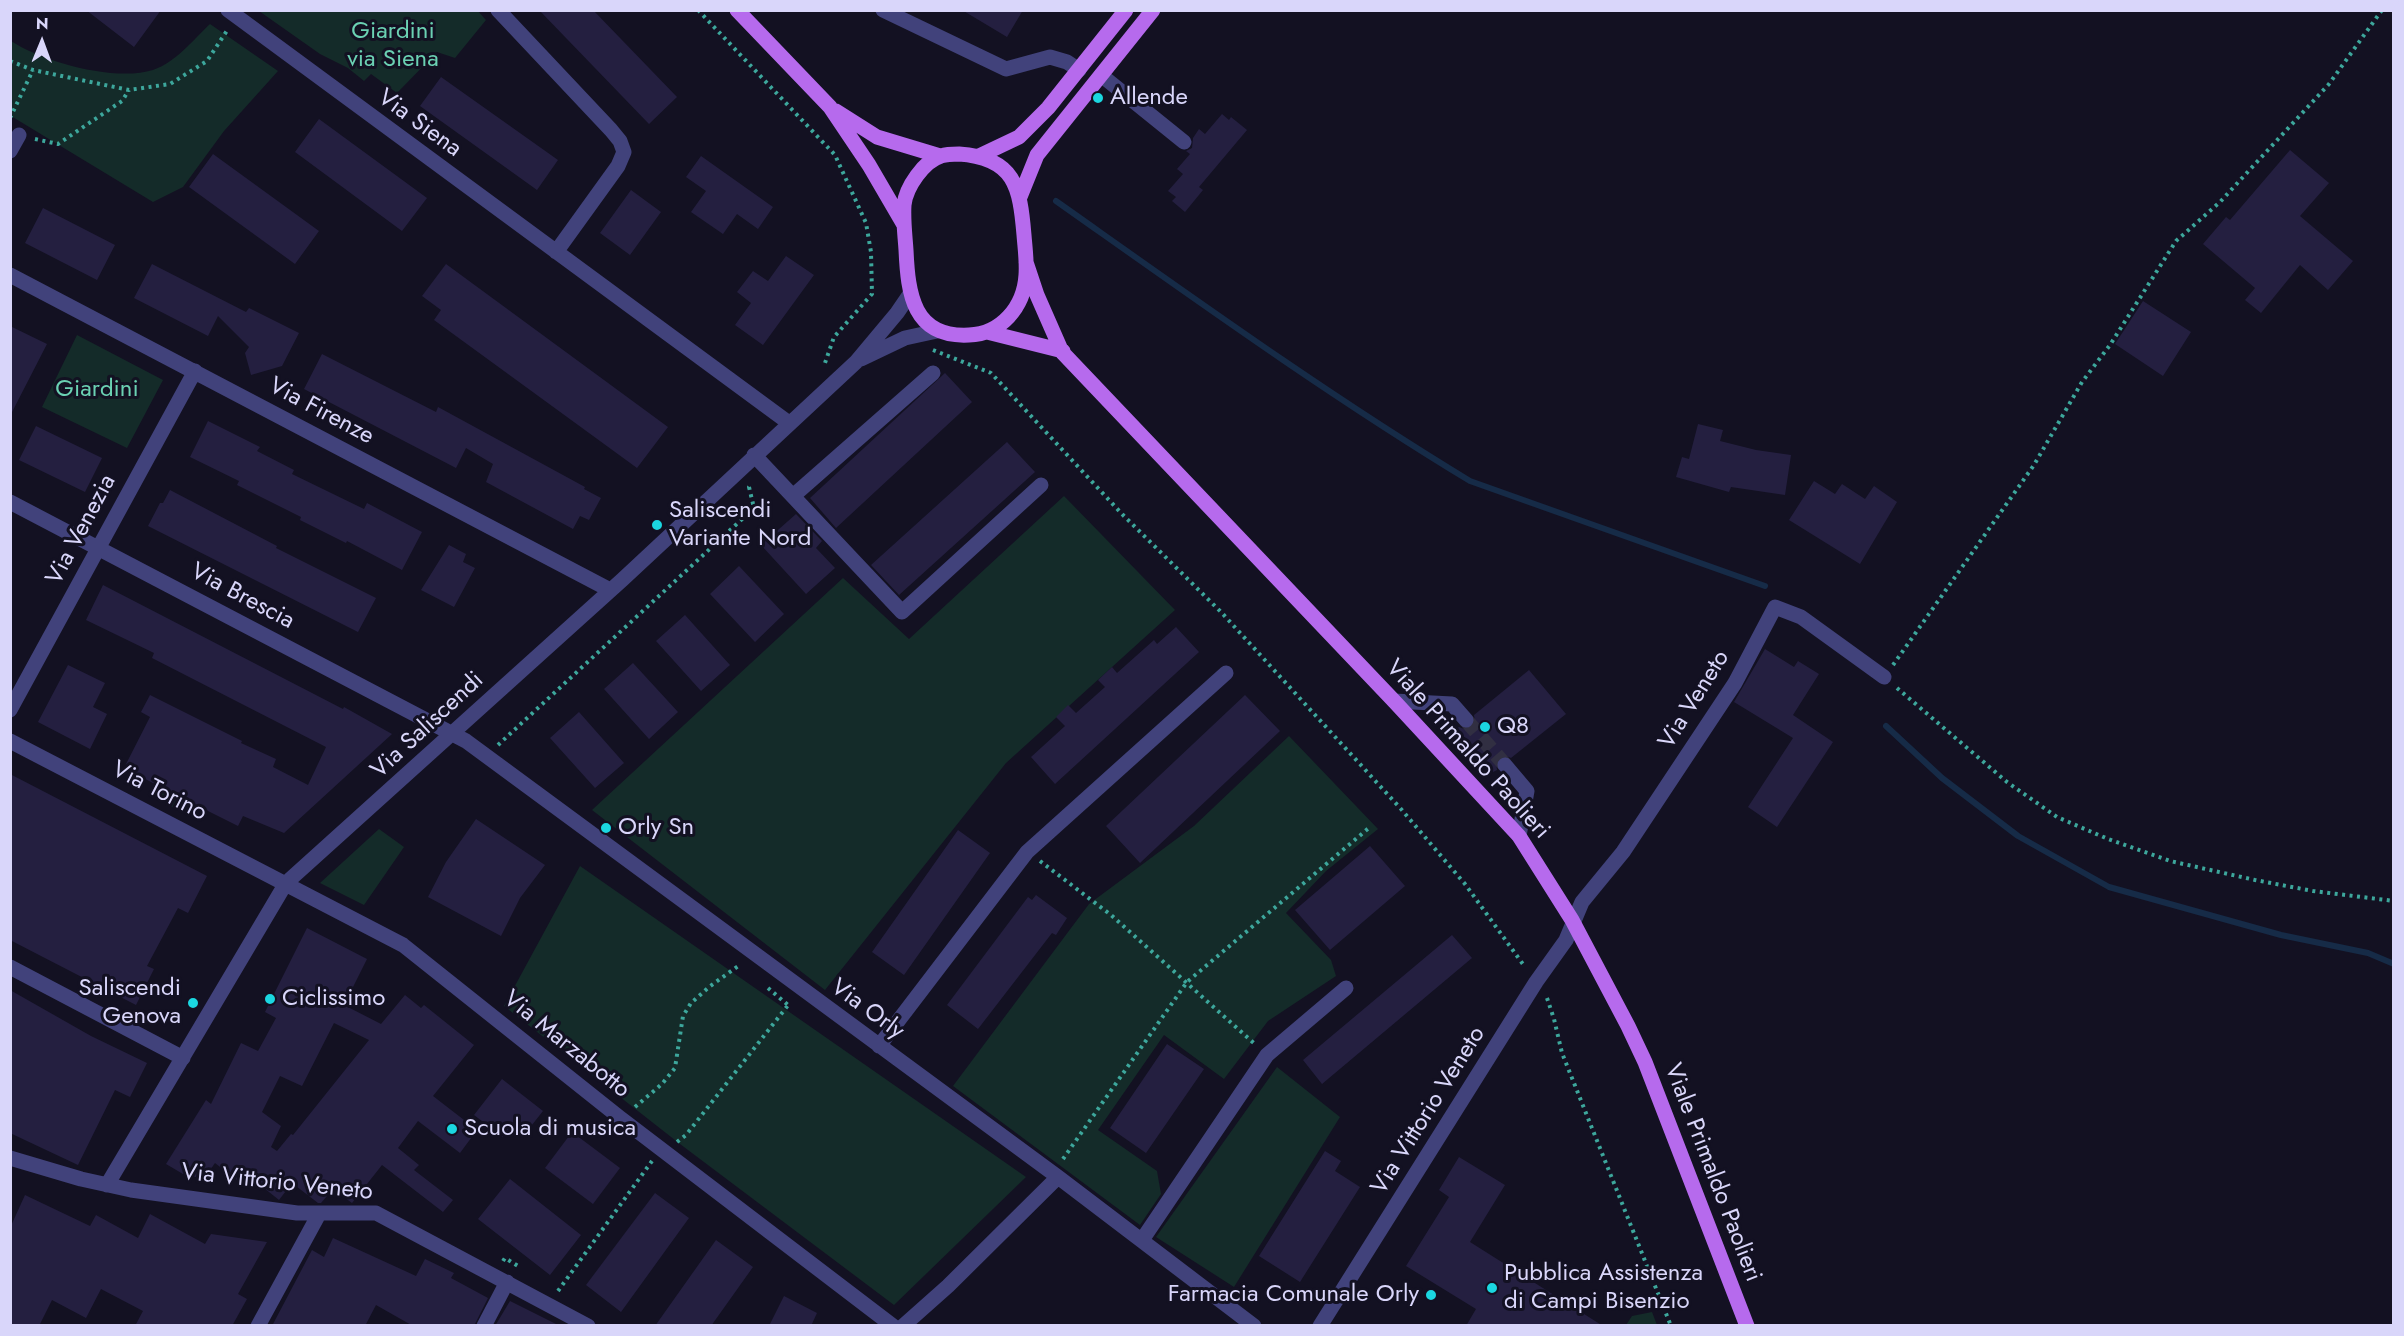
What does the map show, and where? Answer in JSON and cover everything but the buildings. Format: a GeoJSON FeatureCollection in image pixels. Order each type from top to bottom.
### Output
{"type":"FeatureCollection","features":[{"type":"Feature","properties":{"kind":"main road","name":"Viale Primaldo Paolieri"},"geometry":{"type":"LineString","coordinates":[[737,10],[830,107],[869,165],[904,225]]}},
{"type":"Feature","properties":{"kind":"main road"},"geometry":{"type":"LineString","coordinates":[[980,156],[1019,137],[1048,108],[1126,10]]}},
{"type":"Feature","properties":{"kind":"main road"},"geometry":{"type":"LineString","coordinates":[[1020,196],[1036,155],[1153,10]]}},
{"type":"Feature","properties":{"kind":"main road","name":"Viale Primaldo Paolieri"},"geometry":{"type":"LineString","coordinates":[[830,107],[877,137],[940,156],[959,153],[980,156],[992,161],[1015,185],[1020,196],[1026,277],[1020,299],[1006,320],[987,332]]}},
{"type":"Feature","properties":{"kind":"main road","name":"Viale Primaldo Paolieri"},"geometry":{"type":"LineString","coordinates":[[937,331],[918,311],[910,294],[904,202],[922,169],[940,156]]}},
{"type":"Feature","properties":{"kind":"main road","name":"Viale Primaldo Paolieri"},"geometry":{"type":"LineString","coordinates":[[1026,262],[1037,295],[1063,351],[1394,701],[1519,837],[1572,920],[1605,978],[1645,1062],[1747,1326]]}},
{"type":"Feature","properties":{"kind":"main road"},"geometry":{"type":"LineString","coordinates":[[937,331],[958,335],[987,332],[1063,351]]}},
{"type":"Feature","properties":{"kind":"street"},"geometry":{"type":"LineString","coordinates":[[498,10],[611,130],[620,141],[624,152],[618,166],[556,252]]}},
{"type":"Feature","properties":{"kind":"street"},"geometry":{"type":"LineString","coordinates":[[883,10],[1006,69],[1050,57],[1067,62],[1079,70]]}},
{"type":"Feature","properties":{"kind":"street","name":"Via Siena"},"geometry":{"type":"LineString","coordinates":[[232,14],[789,423]]}},
{"type":"Feature","properties":{"kind":"street"},"geometry":{"type":"LineString","coordinates":[[1101,75],[1184,142]]}},
{"type":"Feature","properties":{"kind":"street"},"geometry":{"type":"LineString","coordinates":[[10,151],[19,135]]}},
{"type":"Feature","properties":{"kind":"street","name":"Via Firenze"},"geometry":{"type":"LineString","coordinates":[[10,275],[610,590]]}},
{"type":"Feature","properties":{"kind":"street","name":"Via Saliscendi"},"geometry":{"type":"LineString","coordinates":[[106,1185],[286,884],[610,590],[855,362],[897,313],[910,294]]}},
{"type":"Feature","properties":{"kind":"street","name":"Via Saliscendi"},"geometry":{"type":"LineString","coordinates":[[855,362],[905,338],[937,331]]}},
{"type":"Feature","properties":{"kind":"street","name":"Via Venezia"},"geometry":{"type":"LineString","coordinates":[[10,710],[195,371]]}},
{"type":"Feature","properties":{"kind":"street"},"geometry":{"type":"LineString","coordinates":[[793,496],[933,373]]}},
{"type":"Feature","properties":{"kind":"street"},"geometry":{"type":"LineString","coordinates":[[754,455],[902,612],[1041,485]]}},
{"type":"Feature","properties":{"kind":"street","name":"Via Brescia"},"geometry":{"type":"LineString","coordinates":[[10,502],[453,733]]}},
{"type":"Feature","properties":{"kind":"street","name":"Via Veneto"},"geometry":{"type":"LineString","coordinates":[[1572,920],[1582,902],[1623,852],[1735,683],[1775,607],[1801,617],[1884,677]]}},
{"type":"Feature","properties":{"kind":"street"},"geometry":{"type":"LineString","coordinates":[[879,1046],[1027,852],[1226,673]]}},
{"type":"Feature","properties":{"kind":"street"},"geometry":{"type":"LineString","coordinates":[[1394,701],[1452,704],[1466,720]]}},
{"type":"Feature","properties":{"kind":"street","name":"Via Orly"},"geometry":{"type":"LineString","coordinates":[[453,733],[1058,1177],[1254,1326]]}},
{"type":"Feature","properties":{"kind":"street","name":"Via Torino"},"geometry":{"type":"LineString","coordinates":[[10,741],[286,884]]}},
{"type":"Feature","properties":{"kind":"street"},"geometry":{"type":"LineString","coordinates":[[1505,765],[1527,791],[1519,837]]}},
{"type":"Feature","properties":{"kind":"street","name":"Via Marzabotto"},"geometry":{"type":"LineString","coordinates":[[286,884],[403,945],[619,1117],[893,1326]]}},
{"type":"Feature","properties":{"kind":"street","name":"Via Vittorio Veneto"},"geometry":{"type":"LineString","coordinates":[[1320,1326],[1536,982],[1566,940],[1572,920]]}},
{"type":"Feature","properties":{"kind":"street"},"geometry":{"type":"LineString","coordinates":[[10,967],[183,1058]]}},
{"type":"Feature","properties":{"kind":"street"},"geometry":{"type":"LineString","coordinates":[[1142,1240],[1267,1055],[1346,988]]}},
{"type":"Feature","properties":{"kind":"street","name":"Via Vittorio Veneto"},"geometry":{"type":"LineString","coordinates":[[10,1158],[106,1185],[246,1206],[319,1214],[376,1213],[588,1326]]}},
{"type":"Feature","properties":{"kind":"street"},"geometry":{"type":"LineString","coordinates":[[903,1326],[948,1286],[1058,1177]]}},
{"type":"Feature","properties":{"kind":"street"},"geometry":{"type":"LineString","coordinates":[[258,1326],[319,1214]]}},
{"type":"Feature","properties":{"kind":"street"},"geometry":{"type":"LineString","coordinates":[[484,1326],[500,1278]]}},
{"type":"Feature","properties":{"kind":"path"},"geometry":{"type":"LineString","coordinates":[[698,10],[835,155],[866,223],[871,252],[872,294],[834,337],[825,363]]}},
{"type":"Feature","properties":{"kind":"path"},"geometry":{"type":"LineString","coordinates":[[2382,10],[2329,84],[2220,202],[2176,241],[2110,345],[2082,382],[2034,465],[1884,677],[2007,782],[2057,817],[2108,839],[2170,861],[2313,891],[2394,901]]}},
{"type":"Feature","properties":{"kind":"path"},"geometry":{"type":"LineString","coordinates":[[10,61],[33,70],[129,90],[170,84],[207,60],[232,14]]}},
{"type":"Feature","properties":{"kind":"path"},"geometry":{"type":"LineString","coordinates":[[10,118],[33,70]]}},
{"type":"Feature","properties":{"kind":"path"},"geometry":{"type":"LineString","coordinates":[[19,135],[58,144],[122,101],[129,90]]}},
{"type":"Feature","properties":{"kind":"path"},"geometry":{"type":"LineString","coordinates":[[928,348],[991,373],[1124,515],[1221,612],[1401,809],[1458,875],[1545,994],[1562,1053],[1671,1326]]}},
{"type":"Feature","properties":{"kind":"path"},"geometry":{"type":"LineString","coordinates":[[488,757],[497,745],[754,508],[749,487],[768,470]]}},
{"type":"Feature","properties":{"kind":"path"},"geometry":{"type":"LineString","coordinates":[[1058,1177],[1059,1164],[1187,982],[1370,827]]}},
{"type":"Feature","properties":{"kind":"path"},"geometry":{"type":"LineString","coordinates":[[1027,852],[1111,915],[1267,1055]]}},
{"type":"Feature","properties":{"kind":"path"},"geometry":{"type":"LineString","coordinates":[[732,958],[749,971]]}},
{"type":"Feature","properties":{"kind":"path"},"geometry":{"type":"LineString","coordinates":[[619,1117],[641,1104],[675,1068],[683,1016],[691,1003],[741,964]]}},
{"type":"Feature","properties":{"kind":"path"},"geometry":{"type":"LineString","coordinates":[[765,985],[788,1005]]}},
{"type":"Feature","properties":{"kind":"path"},"geometry":{"type":"LineString","coordinates":[[548,1287],[556,1293],[651,1161],[686,1136],[801,990]]}},
{"type":"Feature","properties":{"kind":"path"},"geometry":{"type":"LineString","coordinates":[[500,1278],[506,1258],[522,1269]]}},
{"type":"Feature","properties":{"kind":"green space","name":"Giardini via Siena"},"geometry":{"type":"Polygon","coordinates":[[[477,10],[486,20],[455,58],[437,52],[397,93],[371,74],[364,81],[348,68],[320,54],[259,11],[477,10]]]}},
{"type":"Feature","properties":{"kind":"green space"},"geometry":{"type":"Polygon","coordinates":[[[210,24],[278,71],[224,131],[183,187],[153,202],[11,116],[11,41],[60,63],[100,72],[137,73],[153,70],[169,62],[210,24]]]}},
{"type":"Feature","properties":{"kind":"green space","name":"Giardini"},"geometry":{"type":"Polygon","coordinates":[[[77,335],[163,380],[127,448],[42,407],[77,335]]]}},
{"type":"Feature","properties":{"kind":"green space"},"geometry":{"type":"Polygon","coordinates":[[[1064,496],[1175,610],[1006,763],[825,990],[592,810],[843,578],[909,639],[1064,496]]]}},
{"type":"Feature","properties":{"kind":"green space"},"geometry":{"type":"Polygon","coordinates":[[[1289,736],[1378,829],[1326,871],[1286,913],[1331,960],[1336,976],[1268,1021],[1224,1079],[1164,1035],[1098,1130],[1157,1171],[1161,1194],[1140,1225],[953,1086],[1089,904],[1194,826],[1289,736]]]}},
{"type":"Feature","properties":{"kind":"green space"},"geometry":{"type":"Polygon","coordinates":[[[153,785],[179,800],[174,808],[149,794],[153,785]]]}},
{"type":"Feature","properties":{"kind":"green space"},"geometry":{"type":"Polygon","coordinates":[[[379,829],[404,847],[364,905],[320,883],[379,829]]]}},
{"type":"Feature","properties":{"kind":"green space"},"geometry":{"type":"Polygon","coordinates":[[[580,866],[1026,1177],[894,1305],[680,1144],[504,1006],[580,866]]]}},
{"type":"Feature","properties":{"kind":"green space"},"geometry":{"type":"Polygon","coordinates":[[[1277,1067],[1340,1117],[1234,1287],[1156,1237],[1277,1067]]]}},
{"type":"Feature","properties":{"kind":"green space"},"geometry":{"type":"Polygon","coordinates":[[[1652,1312],[1657,1325],[1626,1325],[1632,1316],[1652,1312]]]}},
{"type":"Feature","properties":{"kind":"waterway"},"geometry":{"type":"LineString","coordinates":[[1056,201],[1312,380],[1470,481],[1765,586]]}},
{"type":"Feature","properties":{"kind":"waterway"},"geometry":{"type":"LineString","coordinates":[[1886,726],[1942,778],[2018,836],[2109,887],[2281,935],[2368,953],[2394,964]]}},
{"type":"Feature","properties":{"kind":"tunnel"},"geometry":{"type":"LineString","coordinates":[[1466,720],[1505,765]]}},
{"type":"Feature","properties":{"kind":"place","name":"Allende"},"geometry":{"type":"Point","coordinates":[1098,98]}},
{"type":"Feature","properties":{"kind":"place","name":"Saliscendi Variante Nord"},"geometry":{"type":"Point","coordinates":[657,525]}},
{"type":"Feature","properties":{"kind":"place","name":"Q8"},"geometry":{"type":"Point","coordinates":[1485,727]}},
{"type":"Feature","properties":{"kind":"place","name":"Orly Sn"},"geometry":{"type":"Point","coordinates":[606,828]}},
{"type":"Feature","properties":{"kind":"place","name":"Ciclissimo"},"geometry":{"type":"Point","coordinates":[270,999]}},
{"type":"Feature","properties":{"kind":"place","name":"Saliscendi Genova"},"geometry":{"type":"Point","coordinates":[193,1003]}},
{"type":"Feature","properties":{"kind":"place","name":"Scuola di musica"},"geometry":{"type":"Point","coordinates":[452,1129]}},
{"type":"Feature","properties":{"kind":"place","name":"Pubblica Assistenza di Campi Bisenzio"},"geometry":{"type":"Point","coordinates":[1492,1288]}},
{"type":"Feature","properties":{"kind":"place","name":"Farmacia Comunale Orly"},"geometry":{"type":"Point","coordinates":[1431,1295]}}]}
